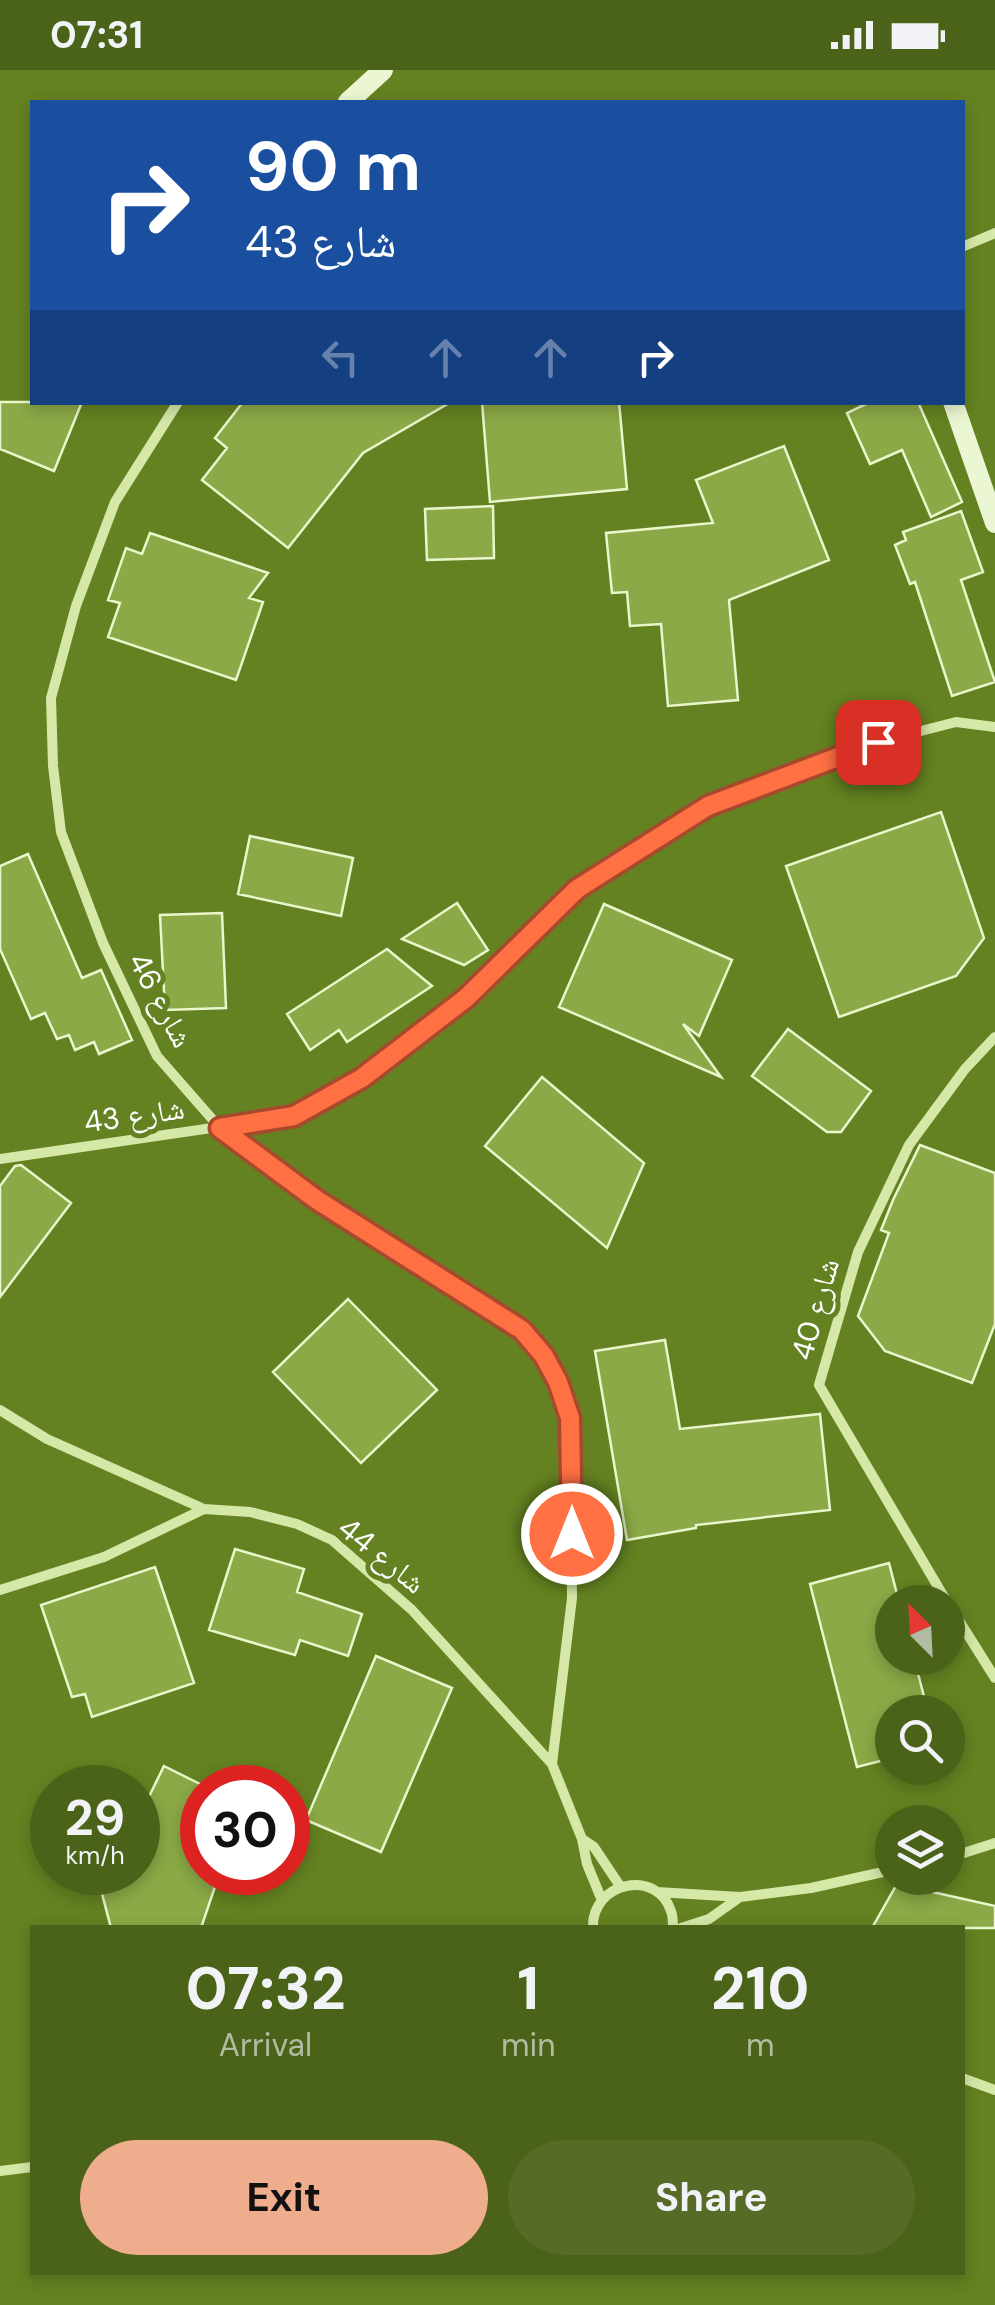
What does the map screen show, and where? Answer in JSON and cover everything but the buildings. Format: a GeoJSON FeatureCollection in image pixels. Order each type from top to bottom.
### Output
{"type":"FeatureCollection","features":[{"type":"Feature","properties":{"kind":"street"},"geometry":{"type":"LineString","coordinates":[[350,100],[383,70]]}},
{"type":"Feature","properties":{"kind":"street"},"geometry":{"type":"LineString","coordinates":[[965,246],[995,233]]}},
{"type":"Feature","properties":{"kind":"street","name":"شارع 46"},"geometry":{"type":"LineString","coordinates":[[176,405],[115,502],[76,606],[51,698],[53,766],[61,832],[103,943],[157,1056],[220,1128],[317,1200],[522,1330],[551,1369],[570,1418],[572,1580],[552,1764]]}},
{"type":"Feature","properties":{"kind":"street"},"geometry":{"type":"LineString","coordinates":[[955,405],[995,523]]}},
{"type":"Feature","properties":{"kind":"street","name":"شارع 43"},"geometry":{"type":"LineString","coordinates":[[0,1159],[294,1116],[362,1078],[466,998],[577,889],[708,806],[878,742],[956,722],[995,727]]}},
{"type":"Feature","properties":{"kind":"street","name":"شارع 40"},"geometry":{"type":"LineString","coordinates":[[936,1585],[819,1385],[858,1252],[909,1145],[995,1037]]}},
{"type":"Feature","properties":{"kind":"street","name":"شارع 44"},"geometry":{"type":"LineString","coordinates":[[0,1410],[47,1439],[204,1509],[250,1512],[297,1524],[332,1540],[412,1610],[552,1764],[601,1898]]}},
{"type":"Feature","properties":{"kind":"street"},"geometry":{"type":"LineString","coordinates":[[0,1590],[104,1557],[204,1509]]}},
{"type":"Feature","properties":{"kind":"street","name":"شارع 40"},"geometry":{"type":"LineString","coordinates":[[965,1631],[995,1678]]}},
{"type":"Feature","properties":{"kind":"street","name":"شارع 44"},"geometry":{"type":"LineString","coordinates":[[582,1840],[594,1847],[620,1886]]}},
{"type":"Feature","properties":{"kind":"street"},"geometry":{"type":"LineString","coordinates":[[965,1853],[995,1843]]}},
{"type":"Feature","properties":{"kind":"street"},"geometry":{"type":"LineString","coordinates":[[593,1925],[592,1917],[601,1898],[620,1886],[640,1884],[657,1892],[740,1897],[811,1888],[875,1874]]}},
{"type":"Feature","properties":{"kind":"street"},"geometry":{"type":"LineString","coordinates":[[657,1892],[671,1909],[676,1925]]}},
{"type":"Feature","properties":{"kind":"street"},"geometry":{"type":"LineString","coordinates":[[688,1925],[709,1919],[740,1897]]}},
{"type":"Feature","properties":{"kind":"street"},"geometry":{"type":"LineString","coordinates":[[965,2079],[995,2090]]}},
{"type":"Feature","properties":{"kind":"street"},"geometry":{"type":"LineString","coordinates":[[0,2171],[30,2167]]}},
{"type":"Feature","properties":{"kind":"route"},"geometry":{"type":"LineString","coordinates":[[572,1534],[570,1418],[544,1356],[522,1330],[317,1200],[220,1128],[294,1116],[362,1078],[466,998],[577,889],[708,806],[878,742]]}}]}
